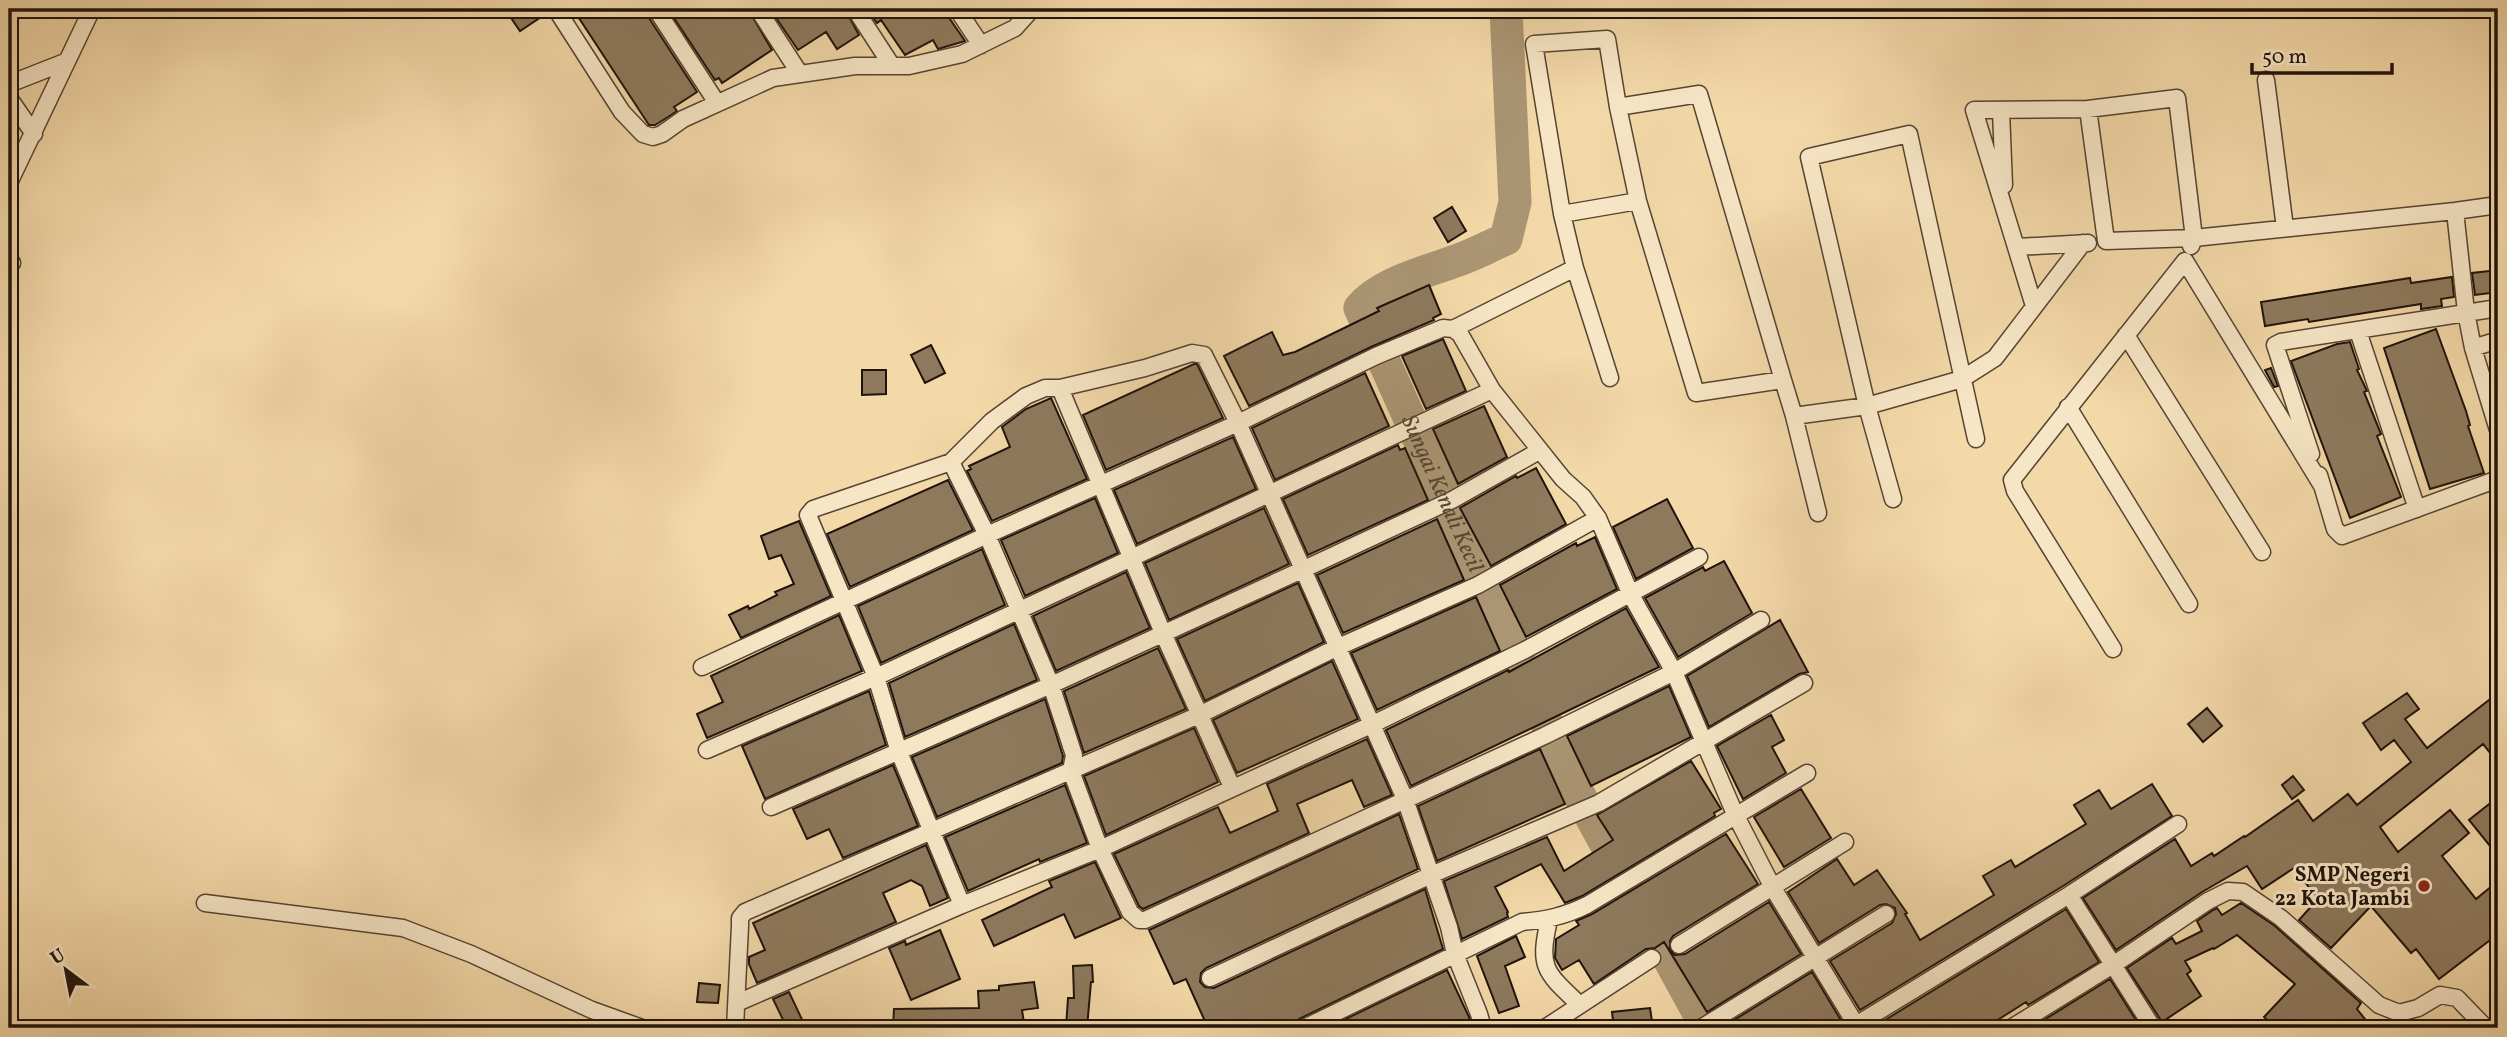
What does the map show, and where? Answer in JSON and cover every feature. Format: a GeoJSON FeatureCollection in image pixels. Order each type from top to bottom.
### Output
{"type":"FeatureCollection","features":[{"type":"Feature","properties":{"kind":"street"},"geometry":{"type":"LineString","coordinates":[[556,9],[622,112],[643,134],[653,137],[683,119],[773,78],[855,66],[909,66],[962,54],[1015,28],[1032,9]]}},
{"type":"Feature","properties":{"kind":"street"},"geometry":{"type":"LineString","coordinates":[[656,9],[717,103]]}},
{"type":"Feature","properties":{"kind":"street"},"geometry":{"type":"LineString","coordinates":[[758,9],[800,74]]}},
{"type":"Feature","properties":{"kind":"street"},"geometry":{"type":"LineString","coordinates":[[855,9],[892,66]]}},
{"type":"Feature","properties":{"kind":"street"},"geometry":{"type":"LineString","coordinates":[[957,9],[981,45]]}},
{"type":"Feature","properties":{"kind":"street"},"geometry":{"type":"LineString","coordinates":[[9,183],[15,163],[34,134],[89,11]]}},
{"type":"Feature","properties":{"kind":"street"},"geometry":{"type":"LineString","coordinates":[[1610,378],[1575,268],[1562,214],[1534,44],[1606,39],[1638,201],[1696,393],[1783,380]]}},
{"type":"Feature","properties":{"kind":"street"},"geometry":{"type":"LineString","coordinates":[[9,84],[65,62]]}},
{"type":"Feature","properties":{"kind":"street"},"geometry":{"type":"LineString","coordinates":[[2266,80],[2285,228]]}},
{"type":"Feature","properties":{"kind":"street"},"geometry":{"type":"LineString","coordinates":[[1618,107],[1699,94],[1794,416],[1818,513]]}},
{"type":"Feature","properties":{"kind":"street"},"geometry":{"type":"LineString","coordinates":[[9,98],[34,134]]}},
{"type":"Feature","properties":{"kind":"street"},"geometry":{"type":"LineString","coordinates":[[2034,306],[1974,110],[2088,109],[2177,98],[2194,238],[2185,261],[2012,480],[2015,491],[2113,649]]}},
{"type":"Feature","properties":{"kind":"street"},"geometry":{"type":"LineString","coordinates":[[2088,109],[2106,242]]}},
{"type":"Feature","properties":{"kind":"street"},"geometry":{"type":"LineString","coordinates":[[2001,111],[2005,209]]}},
{"type":"Feature","properties":{"kind":"street"},"geometry":{"type":"LineString","coordinates":[[1894,499],[1867,406],[1809,157],[1909,134],[1976,439]]}},
{"type":"Feature","properties":{"kind":"street"},"geometry":{"type":"LineString","coordinates":[[1562,214],[1638,201]]}},
{"type":"Feature","properties":{"kind":"street"},"geometry":{"type":"LineString","coordinates":[[2017,247],[2194,238],[2498,205]]}},
{"type":"Feature","properties":{"kind":"street"},"geometry":{"type":"LineString","coordinates":[[2455,211],[2466,312],[2473,348],[2498,430]]}},
{"type":"Feature","properties":{"kind":"street"},"geometry":{"type":"LineString","coordinates":[[1794,416],[1867,406],[1962,379],[1995,358],[2084,243]]}},
{"type":"Feature","properties":{"kind":"street"},"geometry":{"type":"LineString","coordinates":[[2185,261],[2321,484]]}},
{"type":"Feature","properties":{"kind":"street"},"geometry":{"type":"LineString","coordinates":[[1453,329],[1575,268]]}},
{"type":"Feature","properties":{"kind":"street"},"geometry":{"type":"LineString","coordinates":[[2498,308],[2275,345],[2335,529],[2342,536],[2498,479]]}},
{"type":"Feature","properties":{"kind":"street"},"geometry":{"type":"LineString","coordinates":[[702,667],[1238,423],[1379,355],[1443,328],[1453,329],[1460,334],[1492,390],[1539,451],[1563,480],[1583,497],[1598,519],[1632,595],[1674,672],[1735,814],[1773,888],[1817,958],[1855,1027],[2069,895],[2178,824]]}},
{"type":"Feature","properties":{"kind":"street"},"geometry":{"type":"LineString","coordinates":[[2358,331],[2417,509]]}},
{"type":"Feature","properties":{"kind":"street"},"geometry":{"type":"LineString","coordinates":[[2126,335],[2262,552]]}},
{"type":"Feature","properties":{"kind":"street"},"geometry":{"type":"LineString","coordinates":[[2473,348],[2498,340]]}},
{"type":"Feature","properties":{"kind":"street"},"geometry":{"type":"LineString","coordinates":[[962,905],[899,752],[876,677],[808,513],[951,462],[1013,404],[1045,388],[1060,388],[1144,368],[1192,353],[1204,355],[1238,423],[1405,799],[1449,927],[1455,954],[1483,1028]]}},
{"type":"Feature","properties":{"kind":"street"},"geometry":{"type":"LineString","coordinates":[[1060,388],[1163,633],[1232,787]]}},
{"type":"Feature","properties":{"kind":"street"},"geometry":{"type":"LineString","coordinates":[[706,750],[876,677],[1492,390]]}},
{"type":"Feature","properties":{"kind":"street"},"geometry":{"type":"LineString","coordinates":[[2068,407],[2189,604]]}},
{"type":"Feature","properties":{"kind":"street"},"geometry":{"type":"LineString","coordinates":[[771,807],[1051,685],[1302,570],[1445,503],[1539,451]]}},
{"type":"Feature","properties":{"kind":"street"},"geometry":{"type":"LineString","coordinates":[[951,462],[987,535],[1051,685],[1074,755],[1071,771],[1100,849],[1130,912],[1139,920],[1145,920],[1551,732],[1674,672],[1761,620]]}},
{"type":"Feature","properties":{"kind":"street"},"geometry":{"type":"LineString","coordinates":[[735,1028],[740,918],[745,912],[1199,715],[1336,648],[1483,582],[1598,519]]}},
{"type":"Feature","properties":{"kind":"street"},"geometry":{"type":"LineString","coordinates":[[737,1003],[962,905],[1100,849],[1371,725],[1525,650],[1699,557]]}},
{"type":"Feature","properties":{"kind":"street"},"geometry":{"type":"LineString","coordinates":[[1210,978],[1431,875],[1599,803],[1804,683]]}},
{"type":"Feature","properties":{"kind":"street"},"geometry":{"type":"LineString","coordinates":[[1304,1028],[1522,922],[1549,920],[1587,905],[1807,773]]}},
{"type":"Feature","properties":{"kind":"street"},"geometry":{"type":"LineString","coordinates":[[1679,945],[1845,842]]}},
{"type":"Feature","properties":{"kind":"street"},"geometry":{"type":"LineString","coordinates":[[2011,1028],[2113,965],[2208,901],[2228,891],[2244,892],[2281,918],[2379,1005],[2399,1013],[2418,1008],[2440,995],[2457,998],[2486,1028]]}},
{"type":"Feature","properties":{"kind":"street"},"geometry":{"type":"LineString","coordinates":[[2069,895],[2153,1028]]}},
{"type":"Feature","properties":{"kind":"street"},"geometry":{"type":"LineString","coordinates":[[205,903],[403,928],[471,954],[592,1010],[642,1028]]}},
{"type":"Feature","properties":{"kind":"street"},"geometry":{"type":"LineString","coordinates":[[1706,1026],[1886,914]]}},
{"type":"Feature","properties":{"kind":"street"},"geometry":{"type":"LineString","coordinates":[[1549,920],[1543,946],[1545,968],[1580,1005]]}},
{"type":"Feature","properties":{"kind":"street"},"geometry":{"type":"LineString","coordinates":[[1545,1028],[1652,958]]}},
{"type":"Feature","properties":{"kind":"building"},"geometry":{"type":"Polygon","coordinates":[[[505,9],[546,9],[547,13],[520,31],[505,9]]]}},
{"type":"Feature","properties":{"kind":"building"},"geometry":{"type":"Polygon","coordinates":[[[573,9],[646,9],[647,15],[697,92],[674,107],[677,111],[655,125],[649,125],[573,9]]]}},
{"type":"Feature","properties":{"kind":"building"},"geometry":{"type":"Polygon","coordinates":[[[668,9],[748,9],[772,50],[722,83],[719,78],[715,80],[668,9]]]}},
{"type":"Feature","properties":{"kind":"building"},"geometry":{"type":"Polygon","coordinates":[[[770,9],[845,9],[859,35],[837,49],[826,32],[798,50],[770,9]]]}},
{"type":"Feature","properties":{"kind":"building"},"geometry":{"type":"Polygon","coordinates":[[[867,9],[943,9],[965,41],[938,49],[933,40],[905,55],[881,20],[877,23],[867,9]]]}},
{"type":"Feature","properties":{"kind":"building"},"geometry":{"type":"Polygon","coordinates":[[[1452,207],[1466,231],[1448,242],[1434,218],[1452,207]]]}},
{"type":"Feature","properties":{"kind":"building"},"geometry":{"type":"Polygon","coordinates":[[[2498,270],[2498,292],[2475,295],[2472,273],[2498,270]]]}},
{"type":"Feature","properties":{"kind":"building"},"geometry":{"type":"Polygon","coordinates":[[[2452,277],[2454,297],[2441,299],[2442,306],[2421,309],[2421,304],[2309,322],[2308,319],[2265,326],[2261,302],[2410,278],[2411,283],[2452,277]]]}},
{"type":"Feature","properties":{"kind":"building"},"geometry":{"type":"Polygon","coordinates":[[[1429,285],[1441,314],[1433,318],[1434,320],[1249,406],[1224,356],[1272,332],[1283,355],[1295,352],[1379,311],[1377,308],[1429,285]]]}},
{"type":"Feature","properties":{"kind":"building"},"geometry":{"type":"Polygon","coordinates":[[[2436,329],[2466,411],[2470,425],[2468,426],[2484,473],[2430,489],[2384,348],[2436,329]]]}},
{"type":"Feature","properties":{"kind":"building"},"geometry":{"type":"Polygon","coordinates":[[[1443,339],[1466,391],[1426,409],[1402,356],[1443,339]]]}},
{"type":"Feature","properties":{"kind":"building"},"geometry":{"type":"Polygon","coordinates":[[[2350,342],[2359,369],[2357,370],[2367,391],[2364,392],[2381,434],[2377,436],[2401,497],[2350,518],[2291,361],[2350,342]]]}},
{"type":"Feature","properties":{"kind":"building"},"geometry":{"type":"Polygon","coordinates":[[[931,345],[945,373],[925,383],[911,355],[931,345]]]}},
{"type":"Feature","properties":{"kind":"building"},"geometry":{"type":"Polygon","coordinates":[[[1197,364],[1223,418],[1106,470],[1083,415],[1197,364]]]}},
{"type":"Feature","properties":{"kind":"building"},"geometry":{"type":"Polygon","coordinates":[[[2271,368],[2278,386],[2274,387],[2265,370],[2271,368]]]}},
{"type":"Feature","properties":{"kind":"building"},"geometry":{"type":"Polygon","coordinates":[[[862,370],[886,370],[886,394],[862,395],[862,370]]]}},
{"type":"Feature","properties":{"kind":"building"},"geometry":{"type":"Polygon","coordinates":[[[1365,373],[1389,426],[1275,480],[1252,428],[1365,373]]]}},
{"type":"Feature","properties":{"kind":"building"},"geometry":{"type":"Polygon","coordinates":[[[1051,398],[1087,479],[992,521],[967,471],[971,469],[969,466],[1010,447],[1002,427],[1026,409],[1051,398]]]}},
{"type":"Feature","properties":{"kind":"building"},"geometry":{"type":"Polygon","coordinates":[[[1484,406],[1507,457],[1458,484],[1433,429],[1484,406]]]}},
{"type":"Feature","properties":{"kind":"building"},"geometry":{"type":"Polygon","coordinates":[[[1233,437],[1256,489],[1137,544],[1114,490],[1233,437]]]}},
{"type":"Feature","properties":{"kind":"building"},"geometry":{"type":"Polygon","coordinates":[[[1398,445],[1400,450],[1405,448],[1428,500],[1308,555],[1283,499],[1398,445]]]}},
{"type":"Feature","properties":{"kind":"building"},"geometry":{"type":"Polygon","coordinates":[[[1536,468],[1566,524],[1491,566],[1460,508],[1516,476],[1517,478],[1536,468]]]}},
{"type":"Feature","properties":{"kind":"building"},"geometry":{"type":"Polygon","coordinates":[[[948,480],[973,530],[850,587],[827,534],[948,480]]]}},
{"type":"Feature","properties":{"kind":"building"},"geometry":{"type":"Polygon","coordinates":[[[1095,498],[1118,553],[1025,596],[1001,540],[1095,498]]]}},
{"type":"Feature","properties":{"kind":"building"},"geometry":{"type":"Polygon","coordinates":[[[1667,499],[1693,548],[1636,579],[1613,527],[1667,499]]]}},
{"type":"Feature","properties":{"kind":"building"},"geometry":{"type":"Polygon","coordinates":[[[1264,508],[1289,564],[1169,620],[1145,563],[1264,508]]]}},
{"type":"Feature","properties":{"kind":"building"},"geometry":{"type":"Polygon","coordinates":[[[1437,519],[1464,580],[1343,633],[1317,575],[1437,519]]]}},
{"type":"Feature","properties":{"kind":"building"},"geometry":{"type":"Polygon","coordinates":[[[799,521],[831,596],[741,638],[729,615],[748,606],[749,609],[777,595],[775,592],[794,584],[781,555],[769,559],[761,536],[799,521]]]}},
{"type":"Feature","properties":{"kind":"building"},"geometry":{"type":"Polygon","coordinates":[[[1595,537],[1617,589],[1526,637],[1500,585],[1576,543],[1577,546],[1595,537]]]}},
{"type":"Feature","properties":{"kind":"building"},"geometry":{"type":"Polygon","coordinates":[[[982,549],[1005,605],[881,663],[858,606],[982,549]]]}},
{"type":"Feature","properties":{"kind":"building"},"geometry":{"type":"Polygon","coordinates":[[[1724,561],[1752,613],[1678,657],[1645,598],[1703,567],[1705,571],[1724,561]]]}},
{"type":"Feature","properties":{"kind":"building"},"geometry":{"type":"Polygon","coordinates":[[[1126,572],[1150,628],[1056,671],[1033,616],[1126,572]]]}},
{"type":"Feature","properties":{"kind":"building"},"geometry":{"type":"Polygon","coordinates":[[[1298,583],[1324,642],[1205,701],[1177,639],[1298,583]]]}},
{"type":"Feature","properties":{"kind":"building"},"geometry":{"type":"Polygon","coordinates":[[[1476,597],[1500,651],[1377,710],[1351,653],[1476,597]]]}},
{"type":"Feature","properties":{"kind":"building"},"geometry":{"type":"Polygon","coordinates":[[[1626,608],[1659,667],[1411,786],[1386,730],[1508,670],[1509,672],[1626,608]]]}},
{"type":"Feature","properties":{"kind":"building"},"geometry":{"type":"Polygon","coordinates":[[[839,615],[862,671],[707,738],[697,714],[723,702],[711,676],[839,615]]]}},
{"type":"Feature","properties":{"kind":"building"},"geometry":{"type":"Polygon","coordinates":[[[1780,620],[1808,672],[1799,674],[1709,727],[1687,676],[1780,620]]]}},
{"type":"Feature","properties":{"kind":"building"},"geometry":{"type":"Polygon","coordinates":[[[1014,624],[1037,680],[905,737],[889,683],[1014,624]]]}},
{"type":"Feature","properties":{"kind":"building"},"geometry":{"type":"Polygon","coordinates":[[[1158,648],[1186,709],[1084,753],[1064,691],[1158,648]]]}},
{"type":"Feature","properties":{"kind":"building"},"geometry":{"type":"Polygon","coordinates":[[[1332,661],[1358,719],[1237,773],[1213,720],[1332,661]]]}},
{"type":"Feature","properties":{"kind":"building"},"geometry":{"type":"Polygon","coordinates":[[[1669,686],[1691,737],[1591,786],[1567,736],[1669,686]]]}},
{"type":"Feature","properties":{"kind":"building"},"geometry":{"type":"Polygon","coordinates":[[[869,691],[886,745],[765,799],[742,746],[869,691]]]}},
{"type":"Feature","properties":{"kind":"building"},"geometry":{"type":"Polygon","coordinates":[[[2407,693],[2419,709],[2405,719],[2427,748],[2498,693],[2498,763],[2483,744],[2380,827],[2398,852],[2450,810],[2469,833],[2442,856],[2476,899],[2498,881],[2498,934],[2439,979],[2416,949],[2411,953],[2371,906],[2331,948],[2299,920],[2318,899],[2294,868],[2262,889],[2247,866],[2202,892],[2116,950],[2083,898],[2175,839],[2191,866],[2245,837],[2298,800],[2313,821],[2348,794],[2357,805],[2411,762],[2394,740],[2381,750],[2363,723],[2407,693]]]}},
{"type":"Feature","properties":{"kind":"building"},"geometry":{"type":"Polygon","coordinates":[[[1045,699],[1063,756],[1062,763],[937,817],[912,757],[1045,699]]]}},
{"type":"Feature","properties":{"kind":"building"},"geometry":{"type":"Polygon","coordinates":[[[2207,708],[2222,726],[2203,742],[2188,724],[2207,708]]]}},
{"type":"Feature","properties":{"kind":"building"},"geometry":{"type":"Polygon","coordinates":[[[1771,715],[1784,740],[1772,747],[1786,773],[1743,799],[1717,746],[1771,715]]]}},
{"type":"Feature","properties":{"kind":"building"},"geometry":{"type":"Polygon","coordinates":[[[1194,728],[1218,782],[1106,835],[1084,776],[1194,728]]]}},
{"type":"Feature","properties":{"kind":"building"},"geometry":{"type":"Polygon","coordinates":[[[1367,739],[1392,795],[1364,807],[1352,780],[1297,804],[1309,833],[1143,909],[1139,906],[1114,854],[1218,807],[1230,833],[1278,811],[1267,784],[1367,739]]]}},
{"type":"Feature","properties":{"kind":"building"},"geometry":{"type":"Polygon","coordinates":[[[1540,749],[1565,804],[1437,861],[1418,806],[1540,749]]]}},
{"type":"Feature","properties":{"kind":"building"},"geometry":{"type":"Polygon","coordinates":[[[1691,761],[1721,809],[1714,813],[1715,816],[1582,896],[1565,903],[1541,864],[1495,887],[1508,917],[1462,939],[1444,881],[1547,837],[1564,871],[1613,840],[1597,815],[1691,761]]]}},
{"type":"Feature","properties":{"kind":"building"},"geometry":{"type":"Polygon","coordinates":[[[893,765],[918,826],[843,858],[829,829],[807,839],[793,809],[893,765]]]}},
{"type":"Feature","properties":{"kind":"building"},"geometry":{"type":"Polygon","coordinates":[[[2293,776],[2304,790],[2292,799],[2282,785],[2293,776]]]}},
{"type":"Feature","properties":{"kind":"building"},"geometry":{"type":"Polygon","coordinates":[[[2152,784],[2172,816],[1860,1010],[1830,961],[1892,923],[1896,914],[1895,908],[1886,904],[1880,905],[1819,943],[1788,892],[1837,859],[1854,885],[1877,870],[1907,913],[1905,914],[1920,940],[1994,895],[1983,876],[2011,860],[2015,867],[2086,824],[2074,805],[2099,790],[2111,809],[2152,784]]]}},
{"type":"Feature","properties":{"kind":"building"},"geometry":{"type":"Polygon","coordinates":[[[1065,785],[1087,843],[1040,862],[1039,859],[968,891],[945,837],[1065,785]]]}},
{"type":"Feature","properties":{"kind":"building"},"geometry":{"type":"Polygon","coordinates":[[[1801,789],[1831,838],[1784,867],[1754,817],[1801,789]]]}},
{"type":"Feature","properties":{"kind":"building"},"geometry":{"type":"Polygon","coordinates":[[[2498,797],[2498,856],[2469,820],[2498,797]]]}},
{"type":"Feature","properties":{"kind":"building"},"geometry":{"type":"Polygon","coordinates":[[[1399,814],[1418,869],[1206,968],[1201,973],[1200,982],[1205,987],[1214,988],[1425,889],[1443,949],[1299,1019],[1294,1028],[1208,1028],[1186,979],[1174,984],[1149,930],[1399,814]]]}},
{"type":"Feature","properties":{"kind":"building"},"geometry":{"type":"Polygon","coordinates":[[[1726,834],[1758,884],[1673,936],[1670,950],[1675,955],[1685,954],[1769,902],[1801,954],[1707,1012],[1664,942],[1655,948],[1646,949],[1594,984],[1579,960],[1562,970],[1555,958],[1556,939],[1579,925],[1576,921],[1726,834]]]}},
{"type":"Feature","properties":{"kind":"building"},"geometry":{"type":"Polygon","coordinates":[[[926,845],[948,898],[930,906],[922,886],[911,880],[883,893],[896,922],[757,983],[749,957],[765,950],[753,923],[926,845]]]}},
{"type":"Feature","properties":{"kind":"building"},"geometry":{"type":"Polygon","coordinates":[[[1095,862],[1121,918],[1075,938],[1064,914],[994,946],[982,920],[1052,887],[1049,881],[1095,862]]]}},
{"type":"Feature","properties":{"kind":"building"},"geometry":{"type":"Polygon","coordinates":[[[2241,903],[2275,926],[2361,1003],[2357,1009],[2372,1028],[2276,1028],[2264,1017],[2295,984],[2237,935],[2214,949],[2185,961],[2191,971],[2187,974],[2201,996],[2162,1022],[2127,968],[2172,938],[2176,944],[2202,931],[2197,921],[2213,910],[2217,908],[2222,915],[2241,903]]]}},
{"type":"Feature","properties":{"kind":"building"},"geometry":{"type":"Polygon","coordinates":[[[2066,909],[2099,962],[1996,1021],[2001,1028],[1872,1028],[2066,909]]]}},
{"type":"Feature","properties":{"kind":"building"},"geometry":{"type":"Polygon","coordinates":[[[940,930],[960,979],[911,1000],[889,948],[905,941],[906,945],[940,930]]]}},
{"type":"Feature","properties":{"kind":"building"},"geometry":{"type":"Polygon","coordinates":[[[1516,936],[1525,957],[1505,966],[1519,1006],[1499,1013],[1477,956],[1516,936]]]}},
{"type":"Feature","properties":{"kind":"building"},"geometry":{"type":"Polygon","coordinates":[[[1092,965],[1093,982],[1087,1028],[1066,1027],[1068,998],[1074,998],[1073,966],[1092,965]]]}},
{"type":"Feature","properties":{"kind":"building"},"geometry":{"type":"Polygon","coordinates":[[[1447,970],[1471,1025],[1464,1028],[1327,1028],[1447,970]]]}},
{"type":"Feature","properties":{"kind":"building"},"geometry":{"type":"Polygon","coordinates":[[[1812,972],[1842,1022],[1841,1027],[1721,1028],[1812,972]]]}},
{"type":"Feature","properties":{"kind":"building"},"geometry":{"type":"Polygon","coordinates":[[[2110,979],[2141,1028],[2042,1028],[2039,1023],[2110,979]]]}},
{"type":"Feature","properties":{"kind":"building"},"geometry":{"type":"Polygon","coordinates":[[[1034,982],[1038,1008],[1022,1010],[1024,1023],[986,1028],[893,1028],[894,1009],[979,1008],[978,991],[999,990],[999,986],[1034,982]]]}},
{"type":"Feature","properties":{"kind":"building"},"geometry":{"type":"Polygon","coordinates":[[[699,983],[720,985],[718,1003],[697,1002],[699,983]]]}},
{"type":"Feature","properties":{"kind":"building"},"geometry":{"type":"Polygon","coordinates":[[[789,992],[806,1028],[787,1028],[773,999],[789,992]]]}},
{"type":"Feature","properties":{"kind":"building"},"geometry":{"type":"Polygon","coordinates":[[[1650,1008],[1653,1028],[1614,1028],[1612,1012],[1650,1008]]]}},
{"type":"Feature","properties":{"kind":"waterway","name":"Sungai Kenali Kecil"},"geometry":{"type":"LineString","coordinates":[[1506,9],[1515,202],[1506,239],[1397,282],[1370,298],[1360,308],[1578,793],[1707,1028]]}},
{"type":"Feature","properties":{"kind":"place","name":"SMP Negeri 22 Kota Jambi"},"geometry":{"type":"Point","coordinates":[2424,886]}}]}
